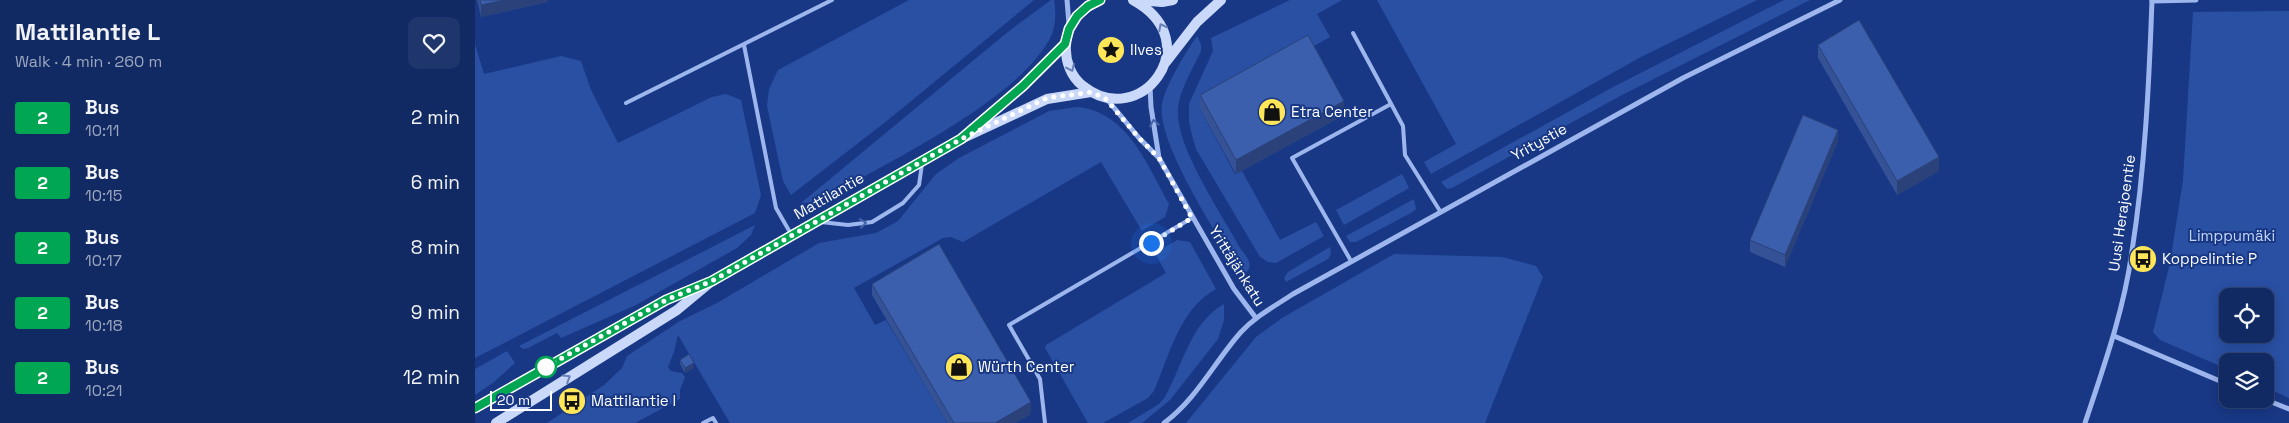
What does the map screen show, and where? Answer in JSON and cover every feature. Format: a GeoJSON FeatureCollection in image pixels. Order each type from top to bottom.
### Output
{"type":"FeatureCollection","features":[{"type":"Feature","properties":{"kind":"street"},"geometry":{"type":"LineString","coordinates":[[1067,0],[1069,29],[1065,44],[1066,58],[1071,72],[1079,83],[1091,92],[1105,98],[1129,97],[1150,87],[1159,76],[1165,63],[1197,22],[1221,0]]}},
{"type":"Feature","properties":{"kind":"street"},"geometry":{"type":"LineString","coordinates":[[1069,29],[1082,11],[1100,0]]}},
{"type":"Feature","properties":{"kind":"street"},"geometry":{"type":"LineString","coordinates":[[1134,0],[1162,2],[1173,0]]}},
{"type":"Feature","properties":{"kind":"street"},"geometry":{"type":"LineString","coordinates":[[1134,0],[1148,8],[1160,21],[1167,42],[1165,63]]}},
{"type":"Feature","properties":{"kind":"street","name":"Yritystie"},"geometry":{"type":"LineString","coordinates":[[1255,318],[1293,294],[1440,211],[1683,78],[1840,0]]}},
{"type":"Feature","properties":{"kind":"street"},"geometry":{"type":"LineString","coordinates":[[2152,1],[2196,0]]}},
{"type":"Feature","properties":{"kind":"street","name":"Uusi Herajoentie"},"geometry":{"type":"LineString","coordinates":[[2085,423],[2114,336],[2132,252],[2148,98],[2152,1]]}},
{"type":"Feature","properties":{"kind":"street","name":"Mattilantie"},"geometry":{"type":"LineString","coordinates":[[961,139],[1023,86],[1065,44]]}},
{"type":"Feature","properties":{"kind":"street","name":"Yrittäjänkatu"},"geometry":{"type":"LineString","coordinates":[[1150,87],[1159,158]]}},
{"type":"Feature","properties":{"kind":"street","name":"Mattilantie"},"geometry":{"type":"LineString","coordinates":[[475,408],[666,300],[712,281],[791,234],[961,139],[1047,98],[1091,92]]}},
{"type":"Feature","properties":{"kind":"street","name":"Yrittäjänkatu"},"geometry":{"type":"LineString","coordinates":[[1105,98],[1159,158],[1234,289],[1255,318],[1187,400],[1164,423]]}},
{"type":"Feature","properties":{"kind":"street","name":"Mattilantie"},"geometry":{"type":"LineString","coordinates":[[497,423],[677,310],[712,281]]}},
{"type":"Feature","properties":{"kind":"street"},"geometry":{"type":"LineString","coordinates":[[2114,336],[2219,381]]}},
{"type":"Feature","properties":{"kind":"street"},"geometry":{"type":"LineString","coordinates":[[2274,403],[2289,409]]}},
{"type":"Feature","properties":{"kind":"lane"},"geometry":{"type":"LineString","coordinates":[[626,103],[832,0]]}},
{"type":"Feature","properties":{"kind":"lane"},"geometry":{"type":"LineString","coordinates":[[1353,33],[1403,126],[1405,155],[1440,211]]}},
{"type":"Feature","properties":{"kind":"lane"},"geometry":{"type":"LineString","coordinates":[[744,45],[776,208],[791,234]]}},
{"type":"Feature","properties":{"kind":"lane"},"geometry":{"type":"LineString","coordinates":[[1351,261],[1292,158],[1391,104]]}},
{"type":"Feature","properties":{"kind":"lane"},"geometry":{"type":"LineString","coordinates":[[814,221],[848,225],[873,222],[903,203],[919,185],[923,160]]}},
{"type":"Feature","properties":{"kind":"lane"},"geometry":{"type":"LineString","coordinates":[[1045,423],[1040,379],[1009,325],[1192,218]]}},
{"type":"Feature","properties":{"kind":"lane"},"geometry":{"type":"LineString","coordinates":[[703,423],[713,418],[716,423]]}},
{"type":"Feature","properties":{"kind":"green space"},"geometry":{"type":"Polygon","coordinates":[[[909,0],[1034,0],[888,120],[791,195],[783,181],[767,106],[769,89],[778,70],[909,0]]]}},
{"type":"Feature","properties":{"kind":"green space"},"geometry":{"type":"Polygon","coordinates":[[[1051,0],[1054,0],[1055,13],[1052,34],[1036,58],[1012,83],[947,129],[911,151],[817,202],[801,203],[1009,31],[1051,0]]]}},
{"type":"Feature","properties":{"kind":"green space"},"geometry":{"type":"Polygon","coordinates":[[[1290,0],[1342,0],[1317,14],[1330,37],[1200,109],[1235,174],[1242,171],[1280,240],[1316,222],[1324,236],[1276,263],[1268,262],[1260,257],[1196,149],[1189,122],[1189,104],[1213,51],[1211,38],[1290,0]]]}},
{"type":"Feature","properties":{"kind":"green space"},"geometry":{"type":"Polygon","coordinates":[[[1377,0],[1757,0],[1641,57],[1431,174],[1424,162],[1456,144],[1377,0]]]}},
{"type":"Feature","properties":{"kind":"green space"},"geometry":{"type":"Polygon","coordinates":[[[1784,0],[1810,0],[1622,95],[1452,188],[1447,189],[1441,182],[1615,86],[1784,0]]]}},
{"type":"Feature","properties":{"kind":"green space","name":"Limppumäki"},"geometry":{"type":"Polygon","coordinates":[[[2289,11],[2289,398],[2274,391],[2274,353],[2219,353],[2219,366],[2160,340],[2153,332],[2170,263],[2183,180],[2193,12],[2289,11]]]}},
{"type":"Feature","properties":{"kind":"green space"},"geometry":{"type":"Polygon","coordinates":[[[1197,36],[1201,44],[1201,51],[1180,97],[1178,112],[1180,127],[1192,162],[1248,259],[1249,269],[1242,276],[1179,166],[1163,121],[1162,104],[1167,88],[1197,36]]]}},
{"type":"Feature","properties":{"kind":"green space"},"geometry":{"type":"Polygon","coordinates":[[[475,44],[484,74],[561,56],[581,61],[591,90],[618,143],[712,97],[726,94],[741,100],[761,195],[755,213],[475,358],[475,44]]]}},
{"type":"Feature","properties":{"kind":"green space"},"geometry":{"type":"Polygon","coordinates":[[[1077,107],[1094,111],[1110,118],[1123,129],[1144,158],[1169,204],[1165,217],[1142,231],[1101,162],[963,242],[951,237],[943,238],[854,288],[875,325],[886,320],[947,423],[730,423],[678,335],[668,367],[671,371],[682,373],[685,377],[680,390],[680,399],[635,423],[547,423],[604,385],[622,368],[627,356],[680,321],[717,303],[819,243],[876,233],[898,221],[936,174],[959,158],[1049,111],[1077,107]]]}},
{"type":"Feature","properties":{"kind":"green space"},"geometry":{"type":"Polygon","coordinates":[[[1402,174],[1409,188],[1344,225],[1336,210],[1402,174]]]}},
{"type":"Feature","properties":{"kind":"green space"},"geometry":{"type":"Polygon","coordinates":[[[1414,199],[1416,209],[1411,213],[1356,242],[1350,242],[1346,236],[1414,199]]]}},
{"type":"Feature","properties":{"kind":"green space"},"geometry":{"type":"Polygon","coordinates":[[[755,225],[751,235],[737,248],[636,305],[561,338],[557,333],[528,348],[523,349],[519,346],[755,225]]]}},
{"type":"Feature","properties":{"kind":"green space"},"geometry":{"type":"Polygon","coordinates":[[[1177,240],[1190,242],[1216,289],[1193,308],[1185,320],[1177,334],[1154,391],[1148,398],[1103,423],[1088,423],[1045,348],[1046,345],[1166,273],[1155,253],[1177,240]]]}},
{"type":"Feature","properties":{"kind":"green space"},"geometry":{"type":"Polygon","coordinates":[[[1330,247],[1331,254],[1328,259],[1286,282],[1284,278],[1288,272],[1330,247]]]}},
{"type":"Feature","properties":{"kind":"green space"},"geometry":{"type":"Polygon","coordinates":[[[1394,254],[1502,257],[1536,266],[1543,277],[1485,423],[1186,423],[1256,337],[1282,318],[1394,254]]]}},
{"type":"Feature","properties":{"kind":"green space"},"geometry":{"type":"Polygon","coordinates":[[[1224,304],[1224,320],[1218,339],[1170,400],[1142,423],[1128,423],[1159,404],[1165,397],[1195,333],[1212,312],[1224,304]]]}},
{"type":"Feature","properties":{"kind":"green space"},"geometry":{"type":"Polygon","coordinates":[[[507,351],[515,363],[494,382],[475,395],[475,369],[507,351]]]}},
{"type":"Feature","properties":{"kind":"building"},"geometry":{"type":"Polygon","coordinates":[[[480,0],[505,0],[481,5],[480,0]]]}},
{"type":"Feature","properties":{"kind":"building"},"geometry":{"type":"Polygon","coordinates":[[[1859,20],[1939,157],[1897,181],[1818,45],[1859,20]]]}},
{"type":"Feature","properties":{"kind":"building","name":"Etra Center"},"geometry":{"type":"Polygon","coordinates":[[[1308,35],[1344,101],[1236,160],[1200,95],[1308,35]]]}},
{"type":"Feature","properties":{"kind":"building"},"geometry":{"type":"Polygon","coordinates":[[[1803,115],[1838,130],[1785,255],[1750,240],[1803,115]]]}},
{"type":"Feature","properties":{"kind":"building","name":"Würth Center"},"geometry":{"type":"Polygon","coordinates":[[[939,244],[1031,402],[995,423],[954,423],[872,284],[939,244]]]}},
{"type":"Feature","properties":{"kind":"building"},"geometry":{"type":"Polygon","coordinates":[[[689,354],[694,363],[685,368],[680,360],[689,354]]]}},
{"type":"Feature","properties":{"kind":"bus line","name":"2"},"geometry":{"type":"LineString","coordinates":[[475,408],[666,300],[712,281],[814,221],[961,139],[1023,86],[1065,44],[1069,29],[1077,16],[1088,6],[1100,0]]}},
{"type":"Feature","properties":{"kind":"place","name":"Ilves"},"geometry":{"type":"Point","coordinates":[1111,50]}},
{"type":"Feature","properties":{"kind":"place","name":"Etra Center"},"geometry":{"type":"Point","coordinates":[1272,112]}},
{"type":"Feature","properties":{"kind":"place","name":"Koppelintie P"},"geometry":{"type":"Point","coordinates":[2143,259]}},
{"type":"Feature","properties":{"kind":"place","name":"Würth Center"},"geometry":{"type":"Point","coordinates":[959,367]}},
{"type":"Feature","properties":{"kind":"place","name":"Mattilantie I"},"geometry":{"type":"Point","coordinates":[572,401]}},
{"type":"Feature","properties":{"kind":"route"},"geometry":{"type":"LineString","coordinates":[[546,367],[666,300],[712,281],[814,221],[961,139],[1017,114],[1047,98],[1091,92],[1105,98],[1159,158],[1192,218],[1151,243]]}}]}
